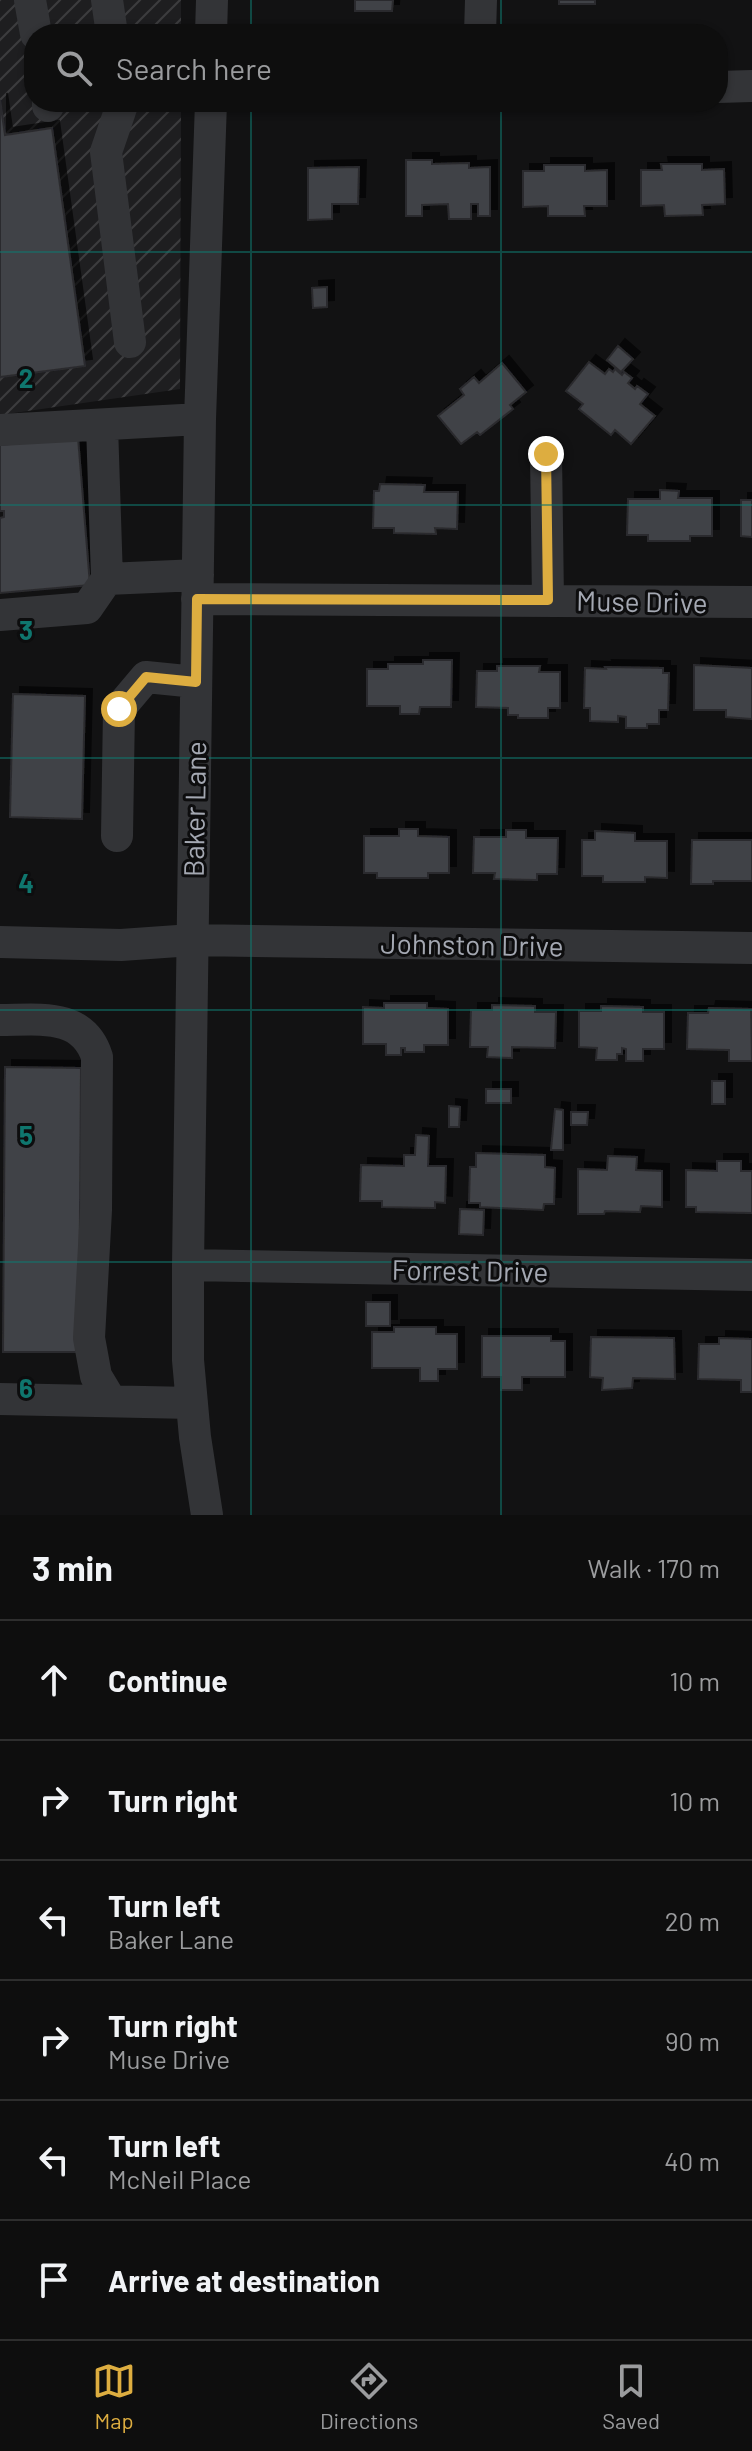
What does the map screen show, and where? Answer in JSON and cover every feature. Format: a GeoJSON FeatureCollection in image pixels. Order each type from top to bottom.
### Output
{"type":"FeatureCollection","features":[{"type":"Feature","properties":{"kind":"street"},"geometry":{"type":"LineString","coordinates":[[30,0],[34,24]]}},
{"type":"Feature","properties":{"kind":"street"},"geometry":{"type":"LineString","coordinates":[[107,0],[111,24]]}},
{"type":"Feature","properties":{"kind":"street"},"geometry":{"type":"LineString","coordinates":[[211,24],[212,0]]}},
{"type":"Feature","properties":{"kind":"street"},"geometry":{"type":"LineString","coordinates":[[480,24],[481,0]]}},
{"type":"Feature","properties":{"kind":"street"},"geometry":{"type":"LineString","coordinates":[[728,87],[752,86]]}},
{"type":"Feature","properties":{"kind":"street"},"geometry":{"type":"LineString","coordinates":[[120,112],[106,152],[130,342]]}},
{"type":"Feature","properties":{"kind":"street","name":"Baker Lane"},"geometry":{"type":"LineString","coordinates":[[207,1515],[188,1360],[188,1265],[200,419],[211,112]]}},
{"type":"Feature","properties":{"kind":"street"},"geometry":{"type":"LineString","coordinates":[[0,430],[200,419]]}},
{"type":"Feature","properties":{"kind":"street"},"geometry":{"type":"LineString","coordinates":[[0,615],[87,608],[107,579],[102,425]]}},
{"type":"Feature","properties":{"kind":"street"},"geometry":{"type":"LineString","coordinates":[[546,454],[548,600]]}},
{"type":"Feature","properties":{"kind":"street","name":"Muse Drive"},"geometry":{"type":"LineString","coordinates":[[107,579],[197,587],[548,600],[752,602]]}},
{"type":"Feature","properties":{"kind":"street"},"geometry":{"type":"LineString","coordinates":[[117,836],[119,709],[146,677],[196,682]]}},
{"type":"Feature","properties":{"kind":"street","name":"Johnston Drive"},"geometry":{"type":"LineString","coordinates":[[0,942],[121,945],[192,940],[752,948]]}},
{"type":"Feature","properties":{"kind":"street"},"geometry":{"type":"LineString","coordinates":[[0,1020],[57,1021],[82,1031],[93,1044],[97,1057],[96,1210],[89,1338],[96,1376],[111,1401]]}},
{"type":"Feature","properties":{"kind":"street","name":"Forrest Drive"},"geometry":{"type":"LineString","coordinates":[[188,1265],[752,1275]]}},
{"type":"Feature","properties":{"kind":"street"},"geometry":{"type":"LineString","coordinates":[[0,1399],[192,1403]]}},
{"type":"Feature","properties":{"kind":"shaded area"},"geometry":{"type":"Polygon","coordinates":[[[0,0],[181,0],[181,24],[24,24],[24,112],[181,112],[180,389],[0,415],[0,0]]]}},
{"type":"Feature","properties":{"kind":"building"},"geometry":{"type":"Polygon","coordinates":[[[355,0],[393,0],[392,11],[355,11],[355,0]]]}},
{"type":"Feature","properties":{"kind":"building"},"geometry":{"type":"Polygon","coordinates":[[[559,0],[595,0],[595,4],[559,4],[559,0]]]}},
{"type":"Feature","properties":{"kind":"building"},"geometry":{"type":"Polygon","coordinates":[[[0,100],[5,135],[52,128],[85,366],[0,377],[0,100]]]}},
{"type":"Feature","properties":{"kind":"building"},"geometry":{"type":"Polygon","coordinates":[[[406,160],[432,160],[432,164],[469,163],[469,168],[490,167],[490,216],[478,216],[478,204],[471,204],[471,219],[449,219],[448,204],[422,205],[422,216],[406,216],[406,160]]]}},
{"type":"Feature","properties":{"kind":"building"},"geometry":{"type":"Polygon","coordinates":[[[661,164],[702,164],[702,170],[724,169],[725,204],[702,205],[703,215],[665,216],[664,205],[641,206],[641,170],[662,170],[661,164]]]}},
{"type":"Feature","properties":{"kind":"building"},"geometry":{"type":"Polygon","coordinates":[[[544,165],[585,165],[585,171],[607,170],[607,206],[584,206],[585,216],[548,216],[548,206],[523,207],[523,171],[544,171],[544,165]]]}},
{"type":"Feature","properties":{"kind":"building"},"geometry":{"type":"Polygon","coordinates":[[[359,167],[358,204],[332,204],[332,219],[308,220],[308,168],[359,167]]]}},
{"type":"Feature","properties":{"kind":"building"},"geometry":{"type":"Polygon","coordinates":[[[327,287],[327,307],[313,308],[312,288],[327,287]]]}},
{"type":"Feature","properties":{"kind":"building"},"geometry":{"type":"Polygon","coordinates":[[[618,346],[633,359],[621,372],[607,360],[618,346]]]}},
{"type":"Feature","properties":{"kind":"building"},"geometry":{"type":"Polygon","coordinates":[[[589,362],[605,374],[609,369],[613,372],[615,369],[622,375],[624,372],[632,378],[628,383],[648,394],[640,404],[655,416],[631,444],[615,430],[611,435],[579,409],[583,404],[566,391],[589,362]]]}},
{"type":"Feature","properties":{"kind":"building"},"geometry":{"type":"Polygon","coordinates":[[[502,363],[526,392],[510,405],[513,409],[480,435],[477,432],[461,444],[438,416],[464,395],[460,389],[474,377],[479,383],[502,363]]]}},
{"type":"Feature","properties":{"kind":"building"},"geometry":{"type":"Polygon","coordinates":[[[78,438],[90,585],[0,593],[0,518],[4,517],[4,511],[0,511],[0,445],[78,438]]]}},
{"type":"Feature","properties":{"kind":"building"},"geometry":{"type":"Polygon","coordinates":[[[380,484],[425,485],[424,492],[458,492],[457,529],[435,528],[436,534],[394,533],[394,528],[373,528],[374,491],[379,491],[380,484]]]}},
{"type":"Feature","properties":{"kind":"building"},"geometry":{"type":"Polygon","coordinates":[[[660,490],[679,491],[678,498],[712,498],[712,536],[690,536],[690,541],[648,541],[648,535],[627,535],[628,499],[660,499],[660,490]]]}},
{"type":"Feature","properties":{"kind":"building"},"geometry":{"type":"Polygon","coordinates":[[[741,500],[752,500],[752,537],[741,536],[741,500]]]}},
{"type":"Feature","properties":{"kind":"building"},"geometry":{"type":"Polygon","coordinates":[[[423,660],[452,660],[451,707],[420,707],[419,714],[400,714],[400,706],[367,706],[367,669],[388,669],[388,664],[423,664],[423,660]]]}},
{"type":"Feature","properties":{"kind":"building"},"geometry":{"type":"Polygon","coordinates":[[[694,665],[752,668],[752,719],[726,717],[726,710],[694,710],[694,665]]]}},
{"type":"Feature","properties":{"kind":"building"},"geometry":{"type":"Polygon","coordinates":[[[497,666],[540,666],[539,672],[560,672],[560,708],[548,708],[548,718],[518,718],[518,715],[508,715],[508,708],[476,707],[477,671],[497,671],[497,666]]]}},
{"type":"Feature","properties":{"kind":"building"},"geometry":{"type":"Polygon","coordinates":[[[585,668],[663,668],[663,673],[669,673],[668,710],[659,710],[659,724],[647,724],[647,728],[626,728],[626,717],[618,716],[618,722],[590,721],[590,708],[584,708],[585,668]]]}},
{"type":"Feature","properties":{"kind":"building"},"geometry":{"type":"Polygon","coordinates":[[[13,694],[85,696],[82,819],[10,817],[13,694]]]}},
{"type":"Feature","properties":{"kind":"building"},"geometry":{"type":"Polygon","coordinates":[[[399,829],[418,829],[418,836],[449,837],[449,873],[428,873],[428,878],[377,878],[377,873],[364,873],[364,836],[399,836],[399,829]]]}},
{"type":"Feature","properties":{"kind":"building"},"geometry":{"type":"Polygon","coordinates":[[[506,830],[526,830],[526,838],[558,838],[557,874],[537,874],[537,880],[494,879],[495,873],[473,873],[474,837],[506,837],[506,830]]]}},
{"type":"Feature","properties":{"kind":"building"},"geometry":{"type":"Polygon","coordinates":[[[595,831],[635,833],[635,841],[667,841],[667,878],[645,877],[645,882],[603,882],[603,876],[582,876],[582,840],[595,840],[595,831]]]}},
{"type":"Feature","properties":{"kind":"building"},"geometry":{"type":"Polygon","coordinates":[[[692,840],[752,840],[752,881],[691,884],[692,840]]]}},
{"type":"Feature","properties":{"kind":"building"},"geometry":{"type":"Polygon","coordinates":[[[384,1003],[427,1003],[427,1008],[448,1009],[448,1045],[424,1045],[424,1052],[405,1052],[405,1048],[401,1048],[401,1055],[386,1055],[386,1044],[363,1044],[363,1007],[384,1008],[384,1003]]]}},
{"type":"Feature","properties":{"kind":"building"},"geometry":{"type":"Polygon","coordinates":[[[492,1005],[535,1006],[535,1012],[556,1012],[555,1048],[512,1047],[512,1058],[487,1057],[488,1047],[470,1047],[471,1010],[492,1010],[492,1005]]]}},
{"type":"Feature","properties":{"kind":"building"},"geometry":{"type":"Polygon","coordinates":[[[601,1006],[643,1007],[643,1012],[664,1012],[664,1049],[643,1049],[643,1061],[626,1061],[626,1049],[622,1048],[617,1060],[596,1060],[597,1048],[579,1047],[579,1011],[601,1011],[601,1006]]]}},
{"type":"Feature","properties":{"kind":"building"},"geometry":{"type":"Polygon","coordinates":[[[709,1008],[751,1009],[752,1061],[729,1061],[729,1050],[687,1049],[688,1013],[708,1013],[709,1008]]]}},
{"type":"Feature","properties":{"kind":"building"},"geometry":{"type":"Polygon","coordinates":[[[5,1067],[81,1068],[79,1352],[3,1352],[5,1067]]]}},
{"type":"Feature","properties":{"kind":"building"},"geometry":{"type":"Polygon","coordinates":[[[712,1081],[725,1081],[725,1104],[712,1104],[712,1081]]]}},
{"type":"Feature","properties":{"kind":"building"},"geometry":{"type":"Polygon","coordinates":[[[486,1089],[511,1089],[511,1103],[486,1103],[486,1089]]]}},
{"type":"Feature","properties":{"kind":"building"},"geometry":{"type":"Polygon","coordinates":[[[449,1106],[460,1107],[459,1127],[449,1127],[449,1106]]]}},
{"type":"Feature","properties":{"kind":"building"},"geometry":{"type":"Polygon","coordinates":[[[555,1109],[563,1110],[563,1150],[551,1150],[555,1109]]]}},
{"type":"Feature","properties":{"kind":"building"},"geometry":{"type":"Polygon","coordinates":[[[571,1112],[588,1112],[587,1125],[571,1125],[571,1112]]]}},
{"type":"Feature","properties":{"kind":"building"},"geometry":{"type":"Polygon","coordinates":[[[416,1135],[429,1136],[428,1166],[446,1166],[445,1203],[435,1202],[435,1208],[382,1207],[382,1201],[360,1201],[361,1165],[404,1166],[404,1155],[415,1155],[416,1135]]]}},
{"type":"Feature","properties":{"kind":"building"},"geometry":{"type":"Polygon","coordinates":[[[476,1153],[545,1155],[545,1167],[555,1168],[554,1204],[544,1204],[543,1210],[480,1207],[480,1203],[469,1203],[470,1167],[476,1167],[476,1153]]]}},
{"type":"Feature","properties":{"kind":"building"},"geometry":{"type":"Polygon","coordinates":[[[608,1156],[637,1157],[636,1170],[662,1171],[662,1207],[641,1206],[640,1212],[578,1214],[578,1169],[607,1170],[608,1156]]]}},
{"type":"Feature","properties":{"kind":"building"},"geometry":{"type":"Polygon","coordinates":[[[717,1161],[741,1161],[741,1171],[752,1171],[752,1213],[696,1212],[696,1207],[686,1207],[686,1170],[717,1171],[717,1161]]]}},
{"type":"Feature","properties":{"kind":"building"},"geometry":{"type":"Polygon","coordinates":[[[460,1209],[484,1210],[483,1235],[459,1234],[460,1209]]]}},
{"type":"Feature","properties":{"kind":"building"},"geometry":{"type":"Polygon","coordinates":[[[366,1302],[390,1302],[390,1326],[366,1326],[366,1302]]]}},
{"type":"Feature","properties":{"kind":"building"},"geometry":{"type":"Polygon","coordinates":[[[394,1327],[436,1327],[436,1334],[457,1334],[457,1369],[438,1369],[438,1381],[420,1381],[420,1368],[372,1368],[372,1332],[394,1332],[394,1327]]]}},
{"type":"Feature","properties":{"kind":"building"},"geometry":{"type":"Polygon","coordinates":[[[482,1336],[551,1336],[551,1341],[565,1341],[565,1377],[522,1377],[522,1390],[501,1390],[501,1377],[482,1377],[482,1336]]]}},
{"type":"Feature","properties":{"kind":"building"},"geometry":{"type":"Polygon","coordinates":[[[591,1337],[674,1338],[675,1379],[633,1378],[632,1388],[602,1390],[603,1378],[590,1377],[591,1337]]]}},
{"type":"Feature","properties":{"kind":"building"},"geometry":{"type":"Polygon","coordinates":[[[719,1338],[752,1339],[752,1392],[741,1392],[741,1380],[698,1379],[699,1344],[719,1344],[719,1338]]]}},
{"type":"Feature","properties":{"kind":"route"},"geometry":{"type":"LineString","coordinates":[[119,709],[146,677],[196,682],[197,599],[548,600],[546,454]]}}]}
